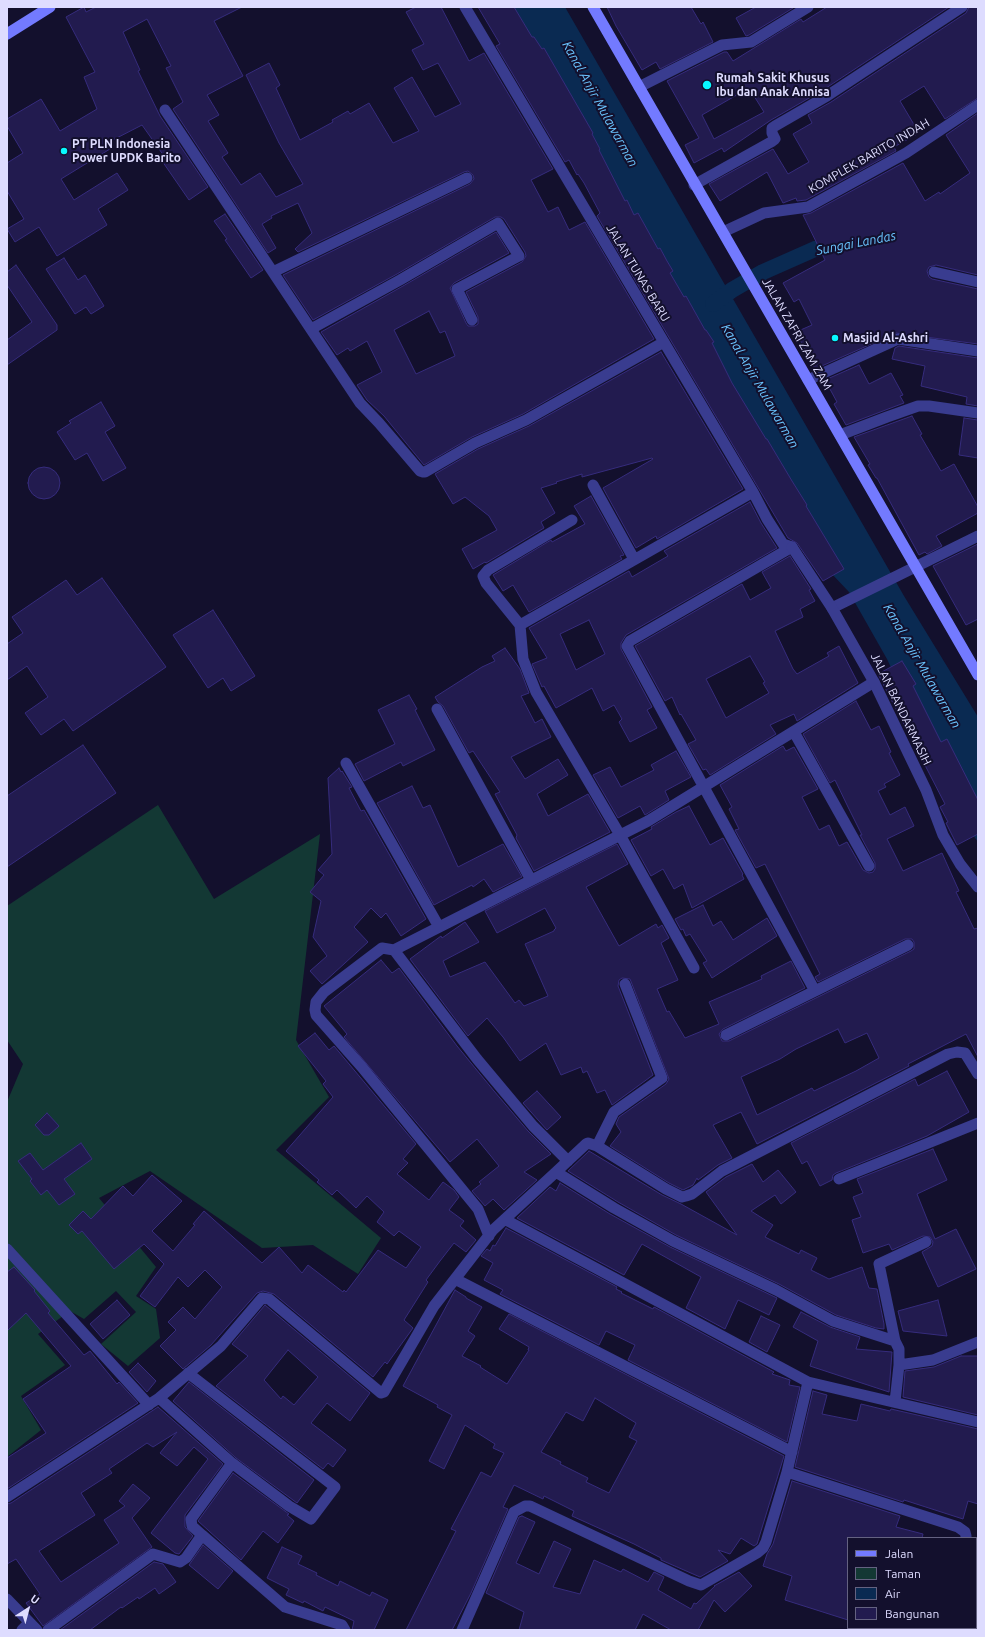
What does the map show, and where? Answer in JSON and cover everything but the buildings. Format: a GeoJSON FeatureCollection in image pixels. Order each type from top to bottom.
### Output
{"type":"FeatureCollection","features":[{"type":"Feature","properties":{"kind":"main road"},"geometry":{"type":"LineString","coordinates":[[7,34],[50,7]]}},
{"type":"Feature","properties":{"kind":"main road","name":"JALAN ZAFRI ZAM ZAM"},"geometry":{"type":"LineString","coordinates":[[593,7],[694,185],[756,288],[978,674]]}},
{"type":"Feature","properties":{"kind":"street","name":"JALAN TUNAS BARU"},"geometry":{"type":"LineString","coordinates":[[465,7],[753,492],[764,514],[783,544],[792,547]]}},
{"type":"Feature","properties":{"kind":"street"},"geometry":{"type":"LineString","coordinates":[[639,87],[722,45],[751,42],[808,7]]}},
{"type":"Feature","properties":{"kind":"street"},"geometry":{"type":"LineString","coordinates":[[694,185],[771,142],[775,139],[772,133],[772,128],[828,96],[962,7]]}},
{"type":"Feature","properties":{"kind":"street","name":"KOMPLEK BARITO INDAH"},"geometry":{"type":"LineString","coordinates":[[723,232],[764,213],[808,207],[906,152],[978,105]]}},
{"type":"Feature","properties":{"kind":"street"},"geometry":{"type":"LineString","coordinates":[[165,110],[360,403],[423,472],[475,443],[526,420],[664,342]]}},
{"type":"Feature","properties":{"kind":"street"},"geometry":{"type":"LineString","coordinates":[[273,272],[467,178]]}},
{"type":"Feature","properties":{"kind":"street"},"geometry":{"type":"LineString","coordinates":[[311,329],[400,280],[498,223],[519,256],[457,289],[472,320]]}},
{"type":"Feature","properties":{"kind":"street"},"geometry":{"type":"LineString","coordinates":[[934,272],[978,282]]}},
{"type":"Feature","properties":{"kind":"street"},"geometry":{"type":"LineString","coordinates":[[808,380],[898,339],[978,351]]}},
{"type":"Feature","properties":{"kind":"street"},"geometry":{"type":"LineString","coordinates":[[840,435],[918,406],[978,413]]}},
{"type":"Feature","properties":{"kind":"street"},"geometry":{"type":"LineString","coordinates":[[593,485],[634,559]]}},
{"type":"Feature","properties":{"kind":"street"},"geometry":{"type":"LineString","coordinates":[[520,625],[753,492]]}},
{"type":"Feature","properties":{"kind":"street"},"geometry":{"type":"LineString","coordinates":[[572,520],[488,570],[483,576],[486,583],[520,625],[522,659],[536,692],[620,835],[694,968]]}},
{"type":"Feature","properties":{"kind":"street"},"geometry":{"type":"LineString","coordinates":[[832,608],[978,536]]}},
{"type":"Feature","properties":{"kind":"street"},"geometry":{"type":"LineString","coordinates":[[792,547],[630,641],[627,646],[815,991]]}},
{"type":"Feature","properties":{"kind":"street","name":"JALAN BANDARMASIH"},"geometry":{"type":"LineString","coordinates":[[792,547],[832,608],[874,682],[926,790],[943,835],[960,864],[978,887]]}},
{"type":"Feature","properties":{"kind":"street"},"geometry":{"type":"LineString","coordinates":[[488,1236],[478,1208],[361,1066],[316,1015],[316,1002],[324,992],[382,948],[394,950],[648,821],[704,788],[874,682]]}},
{"type":"Feature","properties":{"kind":"street"},"geometry":{"type":"LineString","coordinates":[[436,709],[531,880]]}},
{"type":"Feature","properties":{"kind":"street"},"geometry":{"type":"LineString","coordinates":[[794,732],[869,866]]}},
{"type":"Feature","properties":{"kind":"street"},"geometry":{"type":"LineString","coordinates":[[346,763],[438,927]]}},
{"type":"Feature","properties":{"kind":"street"},"geometry":{"type":"LineString","coordinates":[[726,1035],[908,945]]}},
{"type":"Feature","properties":{"kind":"street"},"geometry":{"type":"LineString","coordinates":[[394,950],[532,1126],[568,1161]]}},
{"type":"Feature","properties":{"kind":"street"},"geometry":{"type":"LineString","coordinates":[[597,1146],[614,1112],[662,1078],[625,984]]}},
{"type":"Feature","properties":{"kind":"street"},"geometry":{"type":"LineString","coordinates":[[7,1497],[159,1398],[221,1346],[260,1299],[266,1297],[381,1392],[384,1392],[434,1306],[488,1236],[588,1142],[682,1197],[692,1194],[722,1171],[948,1054],[957,1052],[965,1053],[978,1074]]}},
{"type":"Feature","properties":{"kind":"street"},"geometry":{"type":"LineString","coordinates":[[839,1179],[978,1123]]}},
{"type":"Feature","properties":{"kind":"street"},"geometry":{"type":"LineString","coordinates":[[556,1172],[620,1212],[673,1241],[776,1290],[833,1321],[895,1341]]}},
{"type":"Feature","properties":{"kind":"street"},"geometry":{"type":"LineString","coordinates":[[506,1220],[808,1382],[978,1422]]}},
{"type":"Feature","properties":{"kind":"street"},"geometry":{"type":"LineString","coordinates":[[895,1402],[899,1349],[895,1341],[879,1264],[926,1242]]}},
{"type":"Feature","properties":{"kind":"street"},"geometry":{"type":"LineString","coordinates":[[7,1249],[149,1405]]}},
{"type":"Feature","properties":{"kind":"street"},"geometry":{"type":"LineString","coordinates":[[455,1279],[792,1452]]}},
{"type":"Feature","properties":{"kind":"street"},"geometry":{"type":"LineString","coordinates":[[899,1364],[933,1360],[978,1342]]}},
{"type":"Feature","properties":{"kind":"street"},"geometry":{"type":"LineString","coordinates":[[159,1398],[232,1463],[289,1506],[311,1519],[335,1486],[188,1374]]}},
{"type":"Feature","properties":{"kind":"street"},"geometry":{"type":"LineString","coordinates":[[462,1630],[514,1512],[525,1506],[530,1506],[689,1581],[701,1584],[763,1548],[787,1472],[808,1382]]}},
{"type":"Feature","properties":{"kind":"street"},"geometry":{"type":"LineString","coordinates":[[232,1463],[191,1519],[192,1526],[285,1607],[342,1625],[345,1630]]}},
{"type":"Feature","properties":{"kind":"street"},"geometry":{"type":"LineString","coordinates":[[787,1472],[958,1527],[964,1532],[966,1537]]}},
{"type":"Feature","properties":{"kind":"street"},"geometry":{"type":"LineString","coordinates":[[48,1630],[153,1554],[180,1562],[186,1558],[202,1535]]}},
{"type":"Feature","properties":{"kind":"street"},"geometry":{"type":"LineString","coordinates":[[7,1599],[29,1628]]}},
{"type":"Feature","properties":{"kind":"green space"},"geometry":{"type":"Polygon","coordinates":[[[158,805],[214,899],[320,834],[296,1040],[329,1097],[276,1150],[381,1238],[358,1274],[313,1245],[262,1248],[150,1171],[99,1198],[156,1267],[136,1296],[156,1309],[160,1338],[128,1366],[101,1344],[136,1312],[116,1291],[84,1319],[70,1311],[38,1334],[65,1365],[21,1396],[41,1430],[7,1457],[7,1102],[23,1064],[7,1040],[7,906],[158,805]]]}},
{"type":"Feature","properties":{"kind":"water","name":"Kanal Anjir Mulawarman"},"geometry":{"type":"Polygon","coordinates":[[[489,7],[565,7],[904,596],[978,717],[978,842],[963,821],[887,659],[849,592],[793,533],[489,7]]]}},
{"type":"Feature","properties":{"kind":"waterway","name":"Sungai Landas"},"geometry":{"type":"LineString","coordinates":[[713,304],[732,290],[763,272],[815,249],[841,245]]}},
{"type":"Feature","properties":{"kind":"place","name":"Rumah Sakit Khusus Ibu dan Anak Annisa"},"geometry":{"type":"Point","coordinates":[707,85]}},
{"type":"Feature","properties":{"kind":"place","name":"PT PLN Indonesia Power UPDK Barito"},"geometry":{"type":"Point","coordinates":[64,151]}},
{"type":"Feature","properties":{"kind":"place","name":"Masjid Al-Ashri"},"geometry":{"type":"Point","coordinates":[835,338]}}]}
